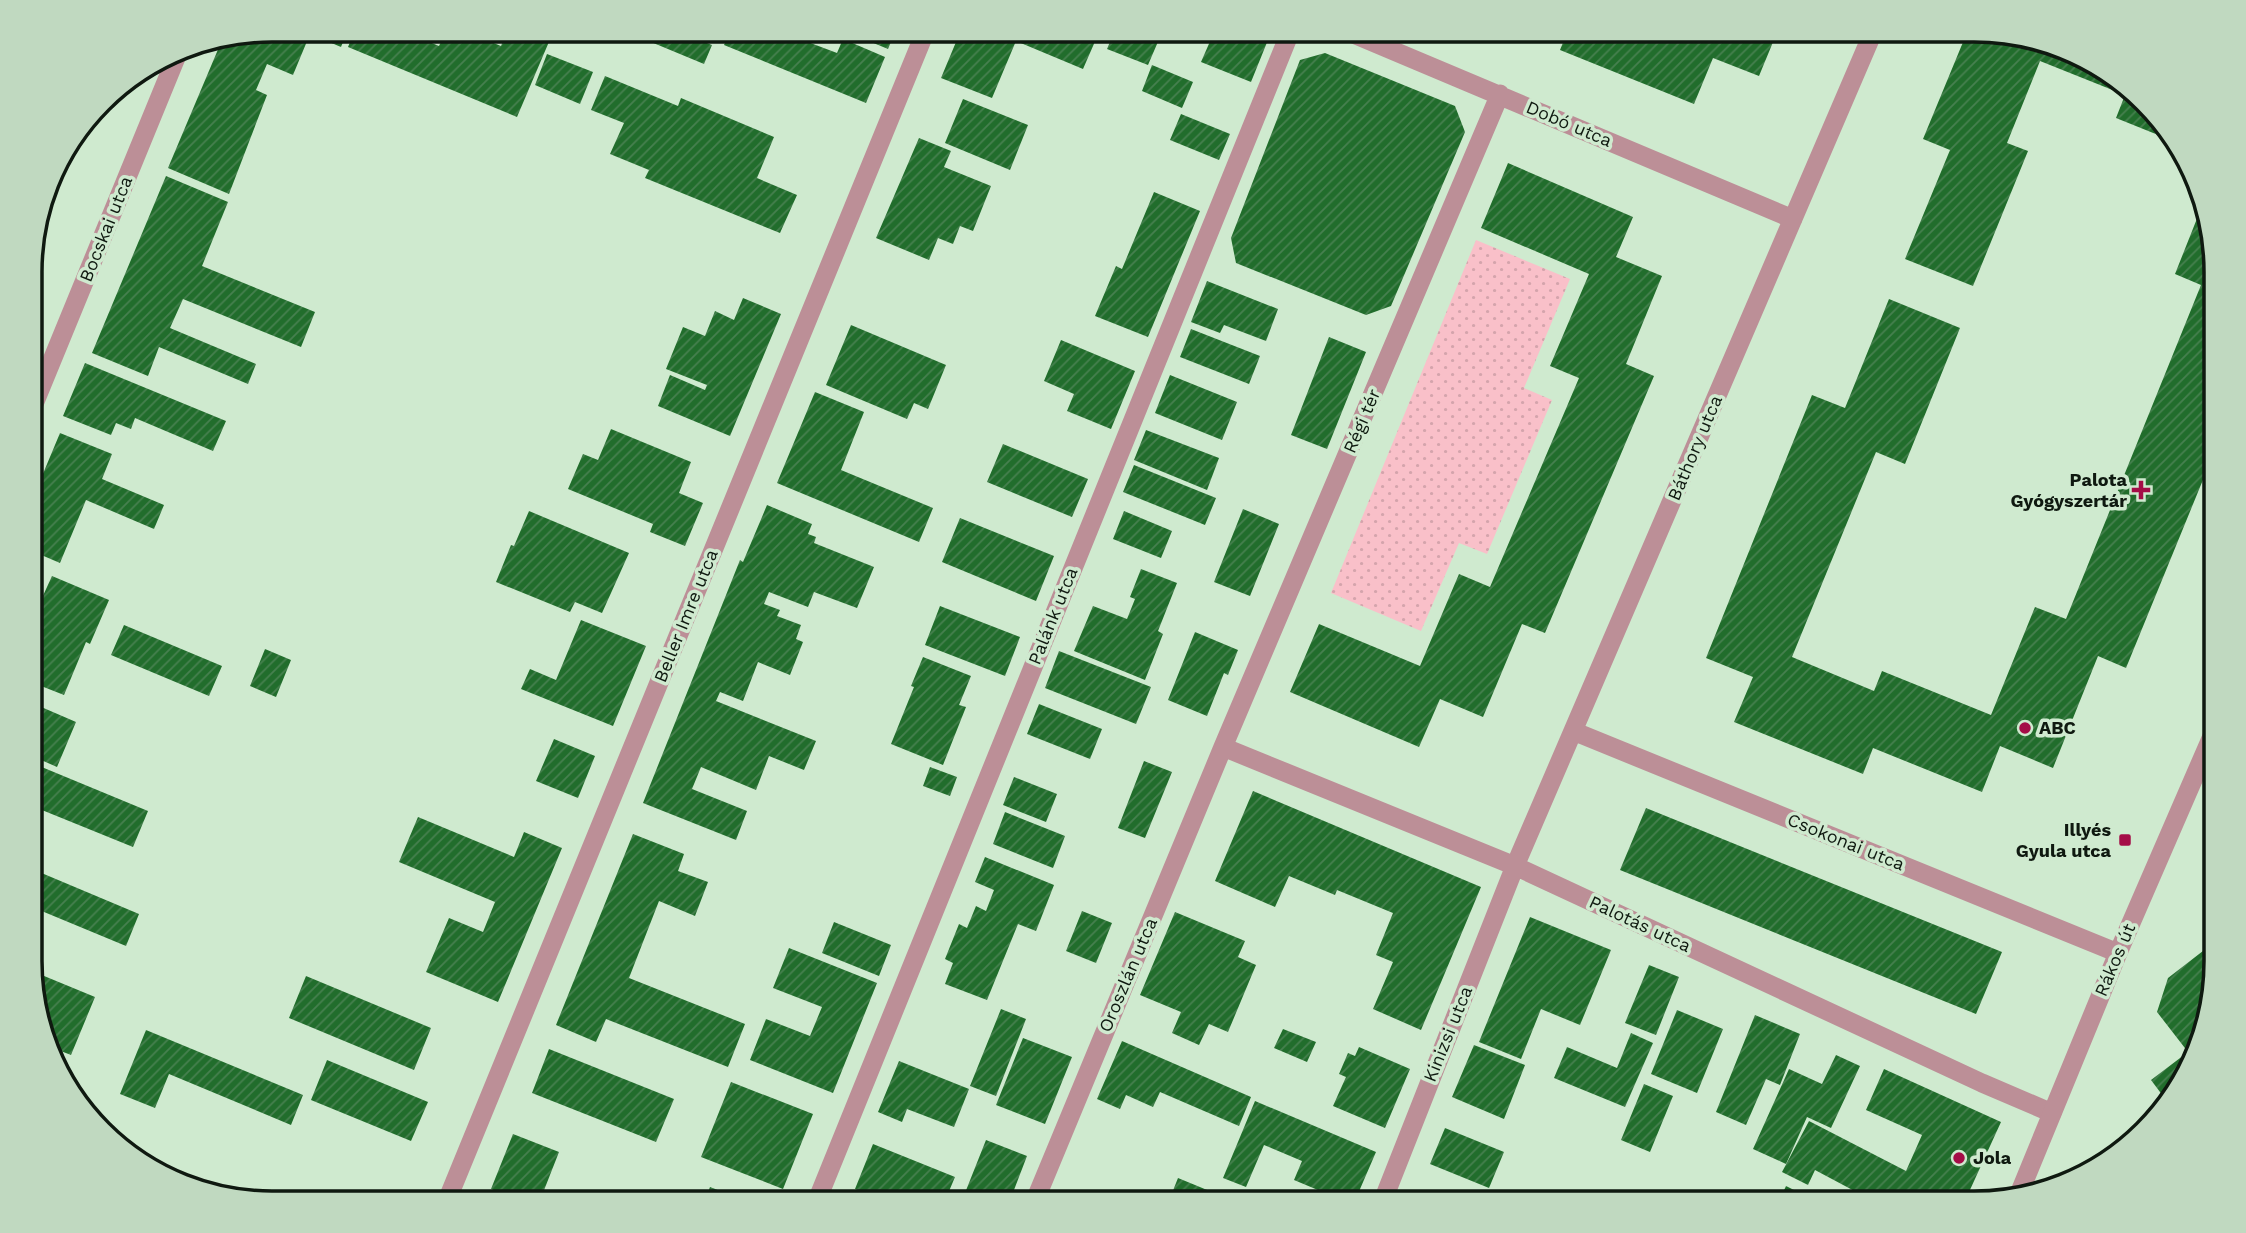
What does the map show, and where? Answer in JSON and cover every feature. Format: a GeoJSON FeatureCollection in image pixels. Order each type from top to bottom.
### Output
{"type":"FeatureCollection","features":[{"type":"Feature","properties":{"kind":"street","name":"Beller Imre utca"},"geometry":{"type":"LineString","coordinates":[[451,1191],[921,42]]}},
{"type":"Feature","properties":{"kind":"street","name":"Palánk utca"},"geometry":{"type":"LineString","coordinates":[[821,1191],[1286,42]]}},
{"type":"Feature","properties":{"kind":"street","name":"Dobó utca"},"geometry":{"type":"LineString","coordinates":[[1373,42],[1793,219]]}},
{"type":"Feature","properties":{"kind":"street","name":"Báthory utca"},"geometry":{"type":"LineString","coordinates":[[1515,866],[1869,42]]}},
{"type":"Feature","properties":{"kind":"street","name":"Bocskai utca"},"geometry":{"type":"LineString","coordinates":[[42,385],[173,65]]}},
{"type":"Feature","properties":{"kind":"street","name":"Régi tér"},"geometry":{"type":"LineString","coordinates":[[1223,747],[1500,94]]}},
{"type":"Feature","properties":{"kind":"street","name":"Csokonai utca"},"geometry":{"type":"LineString","coordinates":[[1573,731],[2118,953]]}},
{"type":"Feature","properties":{"kind":"street","name":"Palotás utca"},"geometry":{"type":"LineString","coordinates":[[1223,747],[1515,866],[2052,1113]]}},
{"type":"Feature","properties":{"kind":"street","name":"Oroszlán utca"},"geometry":{"type":"LineString","coordinates":[[1039,1191],[1223,747]]}},
{"type":"Feature","properties":{"kind":"street","name":"Rákos út"},"geometry":{"type":"LineString","coordinates":[[2023,1185],[2118,953],[2204,755]]}},
{"type":"Feature","properties":{"kind":"street","name":"Kinizsi utca"},"geometry":{"type":"LineString","coordinates":[[1387,1191],[1515,866]]}},
{"type":"Feature","properties":{"kind":"shaded area"},"geometry":{"type":"Polygon","coordinates":[[[1476,240],[1570,279],[1524,388],[1552,400],[1487,554],[1459,543],[1421,631],[1331,593],[1476,240]]]}},
{"type":"Feature","properties":{"kind":"building"},"geometry":{"type":"Polygon","coordinates":[[[257,42],[307,42],[293,75],[267,64],[256,90],[267,95],[229,194],[168,168],[218,48],[257,42]]]}},
{"type":"Feature","properties":{"kind":"building"},"geometry":{"type":"Polygon","coordinates":[[[329,42],[343,42],[341,47],[329,42]]]}},
{"type":"Feature","properties":{"kind":"building"},"geometry":{"type":"Polygon","coordinates":[[[350,42],[429,42],[439,46],[441,42],[491,42],[501,46],[502,42],[549,42],[517,117],[348,47],[350,42]]]}},
{"type":"Feature","properties":{"kind":"building"},"geometry":{"type":"Polygon","coordinates":[[[651,42],[704,42],[712,45],[704,64],[651,42]]]}},
{"type":"Feature","properties":{"kind":"building"},"geometry":{"type":"Polygon","coordinates":[[[725,42],[808,42],[837,53],[842,42],[850,42],[885,57],[866,103],[724,45],[725,42]]]}},
{"type":"Feature","properties":{"kind":"building"},"geometry":{"type":"Polygon","coordinates":[[[871,42],[891,42],[888,49],[871,42]]]}},
{"type":"Feature","properties":{"kind":"building"},"geometry":{"type":"Polygon","coordinates":[[[956,42],[1016,42],[992,98],[941,78],[956,42]]]}},
{"type":"Feature","properties":{"kind":"building"},"geometry":{"type":"Polygon","coordinates":[[[1018,42],[1095,42],[1083,69],[1018,42]]]}},
{"type":"Feature","properties":{"kind":"building"},"geometry":{"type":"Polygon","coordinates":[[[1110,42],[1158,42],[1148,65],[1107,49],[1110,42]]]}},
{"type":"Feature","properties":{"kind":"building"},"geometry":{"type":"Polygon","coordinates":[[[1210,42],[1267,42],[1251,82],[1201,62],[1210,42]]]}},
{"type":"Feature","properties":{"kind":"building"},"geometry":{"type":"Polygon","coordinates":[[[1563,42],[1773,42],[1759,76],[1713,58],[1694,104],[1560,50],[1563,42]]]}},
{"type":"Feature","properties":{"kind":"building"},"geometry":{"type":"Polygon","coordinates":[[[1963,42],[2004,44],[2062,59],[2118,92],[2040,61],[2007,143],[2028,151],[1973,286],[1905,259],[1950,150],[1923,139],[1963,42]]]}},
{"type":"Feature","properties":{"kind":"building"},"geometry":{"type":"Polygon","coordinates":[[[1325,53],[1455,106],[1465,132],[1391,306],[1366,315],[1236,263],[1231,238],[1300,60],[1325,53]]]}},
{"type":"Feature","properties":{"kind":"building"},"geometry":{"type":"Polygon","coordinates":[[[547,54],[593,72],[580,104],[535,85],[547,54]]]}},
{"type":"Feature","properties":{"kind":"building"},"geometry":{"type":"Polygon","coordinates":[[[1152,65],[1193,82],[1182,108],[1142,91],[1152,65]]]}},
{"type":"Feature","properties":{"kind":"building"},"geometry":{"type":"Polygon","coordinates":[[[605,76],[678,106],[681,98],[774,137],[757,178],[797,195],[780,233],[645,178],[649,170],[610,154],[624,123],[591,110],[605,76]]]}},
{"type":"Feature","properties":{"kind":"building"},"geometry":{"type":"Polygon","coordinates":[[[2124,97],[2158,135],[2116,118],[2124,97]]]}},
{"type":"Feature","properties":{"kind":"building"},"geometry":{"type":"Polygon","coordinates":[[[963,99],[1028,125],[1010,170],[945,143],[963,99]]]}},
{"type":"Feature","properties":{"kind":"building"},"geometry":{"type":"Polygon","coordinates":[[[1181,114],[1230,134],[1219,160],[1170,140],[1181,114]]]}},
{"type":"Feature","properties":{"kind":"building"},"geometry":{"type":"Polygon","coordinates":[[[919,138],[951,151],[944,167],[991,186],[973,231],[960,226],[953,244],[938,238],[929,260],[876,238],[919,138]]]}},
{"type":"Feature","properties":{"kind":"building"},"geometry":{"type":"Polygon","coordinates":[[[1508,163],[1633,217],[1616,257],[1662,276],[1626,364],[1654,376],[1545,633],[1522,624],[1483,717],[1440,699],[1419,747],[1290,692],[1319,624],[1420,666],[1459,574],[1490,587],[1579,378],[1550,366],[1589,274],[1481,228],[1508,163]]]}},
{"type":"Feature","properties":{"kind":"building"},"geometry":{"type":"Polygon","coordinates":[[[166,176],[228,202],[202,266],[315,312],[301,347],[183,299],[170,328],[256,364],[248,384],[159,347],[148,376],[92,353],[166,176]]]}},
{"type":"Feature","properties":{"kind":"building"},"geometry":{"type":"Polygon","coordinates":[[[1154,192],[1200,211],[1148,337],[1095,316],[1116,266],[1122,269],[1154,192]]]}},
{"type":"Feature","properties":{"kind":"building"},"geometry":{"type":"Polygon","coordinates":[[[2197,218],[2204,257],[2204,477],[2126,668],[2098,656],[2053,768],[2000,746],[1982,792],[1873,748],[1863,774],[1734,722],[1753,677],[1706,658],[1812,395],[1845,408],[1889,299],[1960,328],[1905,464],[1876,452],[1792,657],[1874,691],[1882,671],[1991,715],[2035,607],[2066,619],[2201,285],[2175,274],[2197,218]]]}},
{"type":"Feature","properties":{"kind":"building"},"geometry":{"type":"Polygon","coordinates":[[[1207,281],[1278,309],[1266,341],[1224,325],[1220,333],[1191,322],[1207,281]]]}},
{"type":"Feature","properties":{"kind":"building"},"geometry":{"type":"Polygon","coordinates":[[[743,298],[781,314],[730,436],[658,406],[670,375],[705,390],[707,385],[666,369],[683,327],[705,336],[715,311],[734,320],[743,298]]]}},
{"type":"Feature","properties":{"kind":"building"},"geometry":{"type":"Polygon","coordinates":[[[851,325],[946,365],[928,409],[914,403],[907,419],[826,385],[851,325]]]}},
{"type":"Feature","properties":{"kind":"building"},"geometry":{"type":"Polygon","coordinates":[[[1191,329],[1260,356],[1249,384],[1180,357],[1191,329]]]}},
{"type":"Feature","properties":{"kind":"building"},"geometry":{"type":"Polygon","coordinates":[[[1329,337],[1366,352],[1327,449],[1291,435],[1329,337]]]}},
{"type":"Feature","properties":{"kind":"building"},"geometry":{"type":"Polygon","coordinates":[[[1061,340],[1135,371],[1111,429],[1067,411],[1074,394],[1044,381],[1061,340]]]}},
{"type":"Feature","properties":{"kind":"building"},"geometry":{"type":"Polygon","coordinates":[[[85,363],[226,421],[213,451],[135,418],[131,429],[116,423],[111,435],[63,416],[85,363]]]}},
{"type":"Feature","properties":{"kind":"building"},"geometry":{"type":"Polygon","coordinates":[[[1170,375],[1237,402],[1222,440],[1155,413],[1170,375]]]}},
{"type":"Feature","properties":{"kind":"building"},"geometry":{"type":"Polygon","coordinates":[[[815,392],[864,412],[841,470],[933,508],[919,542],[777,483],[815,392]]]}},
{"type":"Feature","properties":{"kind":"building"},"geometry":{"type":"Polygon","coordinates":[[[611,429],[691,462],[679,493],[703,503],[685,546],[650,532],[653,524],[568,489],[583,454],[598,460],[611,429]]]}},
{"type":"Feature","properties":{"kind":"building"},"geometry":{"type":"Polygon","coordinates":[[[1146,430],[1219,458],[1207,490],[1134,460],[1146,430]]]}},
{"type":"Feature","properties":{"kind":"building"},"geometry":{"type":"Polygon","coordinates":[[[60,433],[112,454],[102,479],[164,505],[154,529],[86,500],[60,563],[42,555],[42,476],[60,433]]]}},
{"type":"Feature","properties":{"kind":"building"},"geometry":{"type":"Polygon","coordinates":[[[1003,444],[1088,479],[1072,517],[987,482],[1003,444]]]}},
{"type":"Feature","properties":{"kind":"building"},"geometry":{"type":"Polygon","coordinates":[[[1134,465],[1216,498],[1205,525],[1123,492],[1134,465]]]}},
{"type":"Feature","properties":{"kind":"building"},"geometry":{"type":"Polygon","coordinates":[[[767,505],[812,524],[808,534],[816,537],[814,543],[874,567],[857,608],[814,592],[808,607],[769,592],[764,604],[780,610],[777,616],[801,625],[796,639],[803,642],[790,675],[758,662],[743,701],[720,692],[716,701],[816,741],[804,770],[769,756],[756,790],[701,767],[692,789],[747,811],[736,840],[643,803],[740,560],[743,562],[767,505]]]}},
{"type":"Feature","properties":{"kind":"building"},"geometry":{"type":"Polygon","coordinates":[[[1243,509],[1279,524],[1250,596],[1214,582],[1243,509]]]}},
{"type":"Feature","properties":{"kind":"building"},"geometry":{"type":"Polygon","coordinates":[[[529,511],[629,553],[602,613],[575,602],[570,612],[496,582],[529,511]]]}},
{"type":"Feature","properties":{"kind":"building"},"geometry":{"type":"Polygon","coordinates":[[[1124,511],[1172,531],[1161,558],[1113,539],[1124,511]]]}},
{"type":"Feature","properties":{"kind":"building"},"geometry":{"type":"Polygon","coordinates":[[[960,518],[1054,556],[1036,601],[942,562],[960,518]]]}},
{"type":"Feature","properties":{"kind":"building"},"geometry":{"type":"Polygon","coordinates":[[[1141,569],[1177,583],[1158,631],[1163,634],[1145,680],[1074,651],[1093,606],[1127,619],[1135,599],[1130,597],[1141,569]]]}},
{"type":"Feature","properties":{"kind":"building"},"geometry":{"type":"Polygon","coordinates":[[[52,576],[109,600],[90,644],[86,642],[64,695],[42,686],[42,598],[52,576]]]}},
{"type":"Feature","properties":{"kind":"building"},"geometry":{"type":"Polygon","coordinates":[[[940,606],[1020,637],[1005,676],[925,645],[940,606]]]}},
{"type":"Feature","properties":{"kind":"building"},"geometry":{"type":"Polygon","coordinates":[[[581,620],[646,646],[613,726],[521,689],[530,669],[556,680],[581,620]]]}},
{"type":"Feature","properties":{"kind":"building"},"geometry":{"type":"Polygon","coordinates":[[[124,625],[222,666],[209,696],[111,655],[124,625]]]}},
{"type":"Feature","properties":{"kind":"building"},"geometry":{"type":"Polygon","coordinates":[[[1195,632],[1238,650],[1228,675],[1224,673],[1207,716],[1168,700],[1195,632]]]}},
{"type":"Feature","properties":{"kind":"building"},"geometry":{"type":"Polygon","coordinates":[[[265,649],[291,660],[276,697],[250,686],[265,649]]]}},
{"type":"Feature","properties":{"kind":"building"},"geometry":{"type":"Polygon","coordinates":[[[1059,651],[1151,687],[1136,724],[1045,688],[1059,651]]]}},
{"type":"Feature","properties":{"kind":"building"},"geometry":{"type":"Polygon","coordinates":[[[923,657],[971,676],[959,705],[966,707],[943,765],[891,744],[923,657]]]}},
{"type":"Feature","properties":{"kind":"building"},"geometry":{"type":"Polygon","coordinates":[[[1039,704],[1102,729],[1090,759],[1027,734],[1039,704]]]}},
{"type":"Feature","properties":{"kind":"building"},"geometry":{"type":"Polygon","coordinates":[[[42,707],[76,722],[57,767],[42,760],[42,707]]]}},
{"type":"Feature","properties":{"kind":"building"},"geometry":{"type":"Polygon","coordinates":[[[554,739],[595,756],[578,798],[536,781],[554,739]]]}},
{"type":"Feature","properties":{"kind":"building"},"geometry":{"type":"Polygon","coordinates":[[[1144,761],[1172,772],[1145,838],[1118,828],[1144,761]]]}},
{"type":"Feature","properties":{"kind":"building"},"geometry":{"type":"Polygon","coordinates":[[[42,767],[148,811],[133,847],[42,810],[42,767]]]}},
{"type":"Feature","properties":{"kind":"building"},"geometry":{"type":"Polygon","coordinates":[[[930,767],[957,777],[950,796],[923,786],[930,767]]]}},
{"type":"Feature","properties":{"kind":"building"},"geometry":{"type":"Polygon","coordinates":[[[1014,777],[1057,794],[1046,822],[1003,805],[1014,777]]]}},
{"type":"Feature","properties":{"kind":"building"},"geometry":{"type":"Polygon","coordinates":[[[1253,791],[1481,887],[1421,1030],[1373,1009],[1393,962],[1376,955],[1393,913],[1337,890],[1335,895],[1289,876],[1275,907],[1215,881],[1253,791]]]}},
{"type":"Feature","properties":{"kind":"building"},"geometry":{"type":"Polygon","coordinates":[[[1646,808],[2002,952],[1976,1014],[1620,870],[1646,808]]]}},
{"type":"Feature","properties":{"kind":"building"},"geometry":{"type":"Polygon","coordinates":[[[1005,812],[1065,836],[1053,868],[993,844],[1005,812]]]}},
{"type":"Feature","properties":{"kind":"building"},"geometry":{"type":"Polygon","coordinates":[[[418,817],[514,857],[524,832],[562,848],[498,1002],[426,972],[449,918],[483,932],[495,902],[399,862],[418,817]]]}},
{"type":"Feature","properties":{"kind":"building"},"geometry":{"type":"Polygon","coordinates":[[[633,834],[684,854],[678,871],[708,882],[695,916],[659,901],[629,978],[745,1024],[728,1067],[606,1019],[596,1042],[556,1025],[633,834]]]}},
{"type":"Feature","properties":{"kind":"building"},"geometry":{"type":"Polygon","coordinates":[[[985,857],[1054,885],[1036,931],[1018,924],[987,1000],[945,984],[953,963],[945,959],[959,924],[967,928],[976,906],[986,911],[994,890],[975,882],[985,857]]]}},
{"type":"Feature","properties":{"kind":"building"},"geometry":{"type":"Polygon","coordinates":[[[42,873],[139,914],[126,946],[42,911],[42,873]]]}},
{"type":"Feature","properties":{"kind":"building"},"geometry":{"type":"Polygon","coordinates":[[[1082,911],[1112,923],[1096,963],[1066,951],[1082,911]]]}},
{"type":"Feature","properties":{"kind":"building"},"geometry":{"type":"Polygon","coordinates":[[[1175,912],[1245,941],[1238,957],[1256,965],[1228,1032],[1209,1024],[1199,1045],[1172,1033],[1181,1012],[1140,995],[1175,912]]]}},
{"type":"Feature","properties":{"kind":"building"},"geometry":{"type":"Polygon","coordinates":[[[1530,917],[1611,950],[1580,1025],[1541,1009],[1521,1059],[1479,1042],[1530,917]]]}},
{"type":"Feature","properties":{"kind":"building"},"geometry":{"type":"Polygon","coordinates":[[[834,922],[891,945],[879,976],[822,953],[834,922]]]}},
{"type":"Feature","properties":{"kind":"building"},"geometry":{"type":"Polygon","coordinates":[[[789,948],[877,983],[833,1093],[750,1060],[766,1019],[810,1036],[822,1007],[773,988],[789,948]]]}},
{"type":"Feature","properties":{"kind":"building"},"geometry":{"type":"Polygon","coordinates":[[[2204,950],[2200,1006],[2186,1049],[2157,1012],[2168,978],[2204,950]]]}},
{"type":"Feature","properties":{"kind":"building"},"geometry":{"type":"Polygon","coordinates":[[[1649,965],[1679,977],[1656,1035],[1625,1023],[1649,965]]]}},
{"type":"Feature","properties":{"kind":"building"},"geometry":{"type":"Polygon","coordinates":[[[43,976],[95,997],[71,1055],[59,1049],[50,1021],[43,976]]]}},
{"type":"Feature","properties":{"kind":"building"},"geometry":{"type":"Polygon","coordinates":[[[306,976],[431,1028],[414,1070],[289,1018],[306,976]]]}},
{"type":"Feature","properties":{"kind":"building"},"geometry":{"type":"Polygon","coordinates":[[[1001,1009],[1026,1019],[996,1096],[970,1086],[1001,1009]]]}},
{"type":"Feature","properties":{"kind":"building"},"geometry":{"type":"Polygon","coordinates":[[[1677,1010],[1723,1029],[1697,1093],[1651,1074],[1677,1010]]]}},
{"type":"Feature","properties":{"kind":"building"},"geometry":{"type":"Polygon","coordinates":[[[1755,1015],[1800,1034],[1780,1085],[1766,1079],[1746,1125],[1716,1112],[1755,1015]]]}},
{"type":"Feature","properties":{"kind":"building"},"geometry":{"type":"Polygon","coordinates":[[[1283,1029],[1316,1042],[1307,1062],[1274,1048],[1283,1029]]]}},
{"type":"Feature","properties":{"kind":"building"},"geometry":{"type":"Polygon","coordinates":[[[146,1030],[303,1095],[291,1125],[169,1074],[155,1108],[120,1094],[146,1030]]]}},
{"type":"Feature","properties":{"kind":"building"},"geometry":{"type":"Polygon","coordinates":[[[1631,1033],[1653,1043],[1625,1107],[1554,1078],[1567,1047],[1617,1068],[1631,1033]]]}},
{"type":"Feature","properties":{"kind":"building"},"geometry":{"type":"Polygon","coordinates":[[[1023,1038],[1072,1057],[1045,1124],[996,1105],[1023,1038]]]}},
{"type":"Feature","properties":{"kind":"building"},"geometry":{"type":"Polygon","coordinates":[[[1122,1041],[1251,1097],[1239,1126],[1160,1092],[1153,1107],[1126,1095],[1120,1109],[1097,1099],[1122,1041]]]}},
{"type":"Feature","properties":{"kind":"building"},"geometry":{"type":"Polygon","coordinates":[[[1474,1045],[1525,1065],[1504,1119],[1452,1097],[1474,1045]]]}},
{"type":"Feature","properties":{"kind":"building"},"geometry":{"type":"Polygon","coordinates":[[[1359,1047],[1410,1069],[1385,1128],[1333,1106],[1346,1077],[1339,1074],[1348,1053],[1355,1056],[1359,1047]]]}},
{"type":"Feature","properties":{"kind":"building"},"geometry":{"type":"Polygon","coordinates":[[[549,1049],[674,1099],[656,1142],[532,1093],[549,1049]]]}},
{"type":"Feature","properties":{"kind":"building"},"geometry":{"type":"Polygon","coordinates":[[[1836,1055],[1860,1066],[1831,1128],[1807,1117],[1786,1164],[1753,1149],[1789,1069],[1822,1084],[1836,1055]]]}},
{"type":"Feature","properties":{"kind":"building"},"geometry":{"type":"Polygon","coordinates":[[[2183,1056],[2161,1094],[2151,1080],[2183,1056]]]}},
{"type":"Feature","properties":{"kind":"building"},"geometry":{"type":"Polygon","coordinates":[[[327,1060],[428,1102],[411,1141],[311,1100],[327,1060]]]}},
{"type":"Feature","properties":{"kind":"building"},"geometry":{"type":"Polygon","coordinates":[[[899,1061],[969,1089],[954,1127],[907,1109],[902,1122],[878,1112],[899,1061]]]}},
{"type":"Feature","properties":{"kind":"building"},"geometry":{"type":"Polygon","coordinates":[[[1884,1069],[2001,1122],[1969,1191],[1854,1191],[1815,1170],[1808,1185],[1782,1172],[1809,1121],[1906,1171],[1922,1135],[1866,1110],[1884,1069]]]}},
{"type":"Feature","properties":{"kind":"building"},"geometry":{"type":"Polygon","coordinates":[[[731,1082],[813,1114],[783,1189],[701,1157],[731,1082]]]}},
{"type":"Feature","properties":{"kind":"building"},"geometry":{"type":"Polygon","coordinates":[[[1644,1084],[1673,1096],[1650,1152],[1621,1140],[1644,1084]]]}},
{"type":"Feature","properties":{"kind":"building"},"geometry":{"type":"Polygon","coordinates":[[[1255,1101],[1376,1152],[1359,1191],[1320,1191],[1294,1180],[1302,1161],[1264,1145],[1246,1187],[1223,1178],[1255,1101]]]}},
{"type":"Feature","properties":{"kind":"building"},"geometry":{"type":"Polygon","coordinates":[[[1445,1128],[1504,1152],[1489,1188],[1430,1164],[1445,1128]]]}},
{"type":"Feature","properties":{"kind":"building"},"geometry":{"type":"Polygon","coordinates":[[[513,1134],[559,1152],[544,1191],[491,1189],[513,1134]]]}},
{"type":"Feature","properties":{"kind":"building"},"geometry":{"type":"Polygon","coordinates":[[[986,1140],[1027,1156],[1014,1191],[966,1191],[986,1140]]]}},
{"type":"Feature","properties":{"kind":"building"},"geometry":{"type":"Polygon","coordinates":[[[873,1144],[955,1177],[949,1191],[855,1189],[873,1144]]]}},
{"type":"Feature","properties":{"kind":"building"},"geometry":{"type":"Polygon","coordinates":[[[1178,1178],[1210,1191],[1173,1191],[1178,1178]]]}},
{"type":"Feature","properties":{"kind":"building"},"geometry":{"type":"Polygon","coordinates":[[[1786,1186],[1796,1191],[1784,1191],[1786,1186]]]}},
{"type":"Feature","properties":{"kind":"place","name":"Palota Gyógyszertár"},"geometry":{"type":"Point","coordinates":[2141,490]}},
{"type":"Feature","properties":{"kind":"place","name":"ABC"},"geometry":{"type":"Point","coordinates":[2025,728]}},
{"type":"Feature","properties":{"kind":"place","name":"Illyés Gyula utca"},"geometry":{"type":"Point","coordinates":[2125,840]}},
{"type":"Feature","properties":{"kind":"place","name":"Jola"},"geometry":{"type":"Point","coordinates":[1959,1158]}}]}
